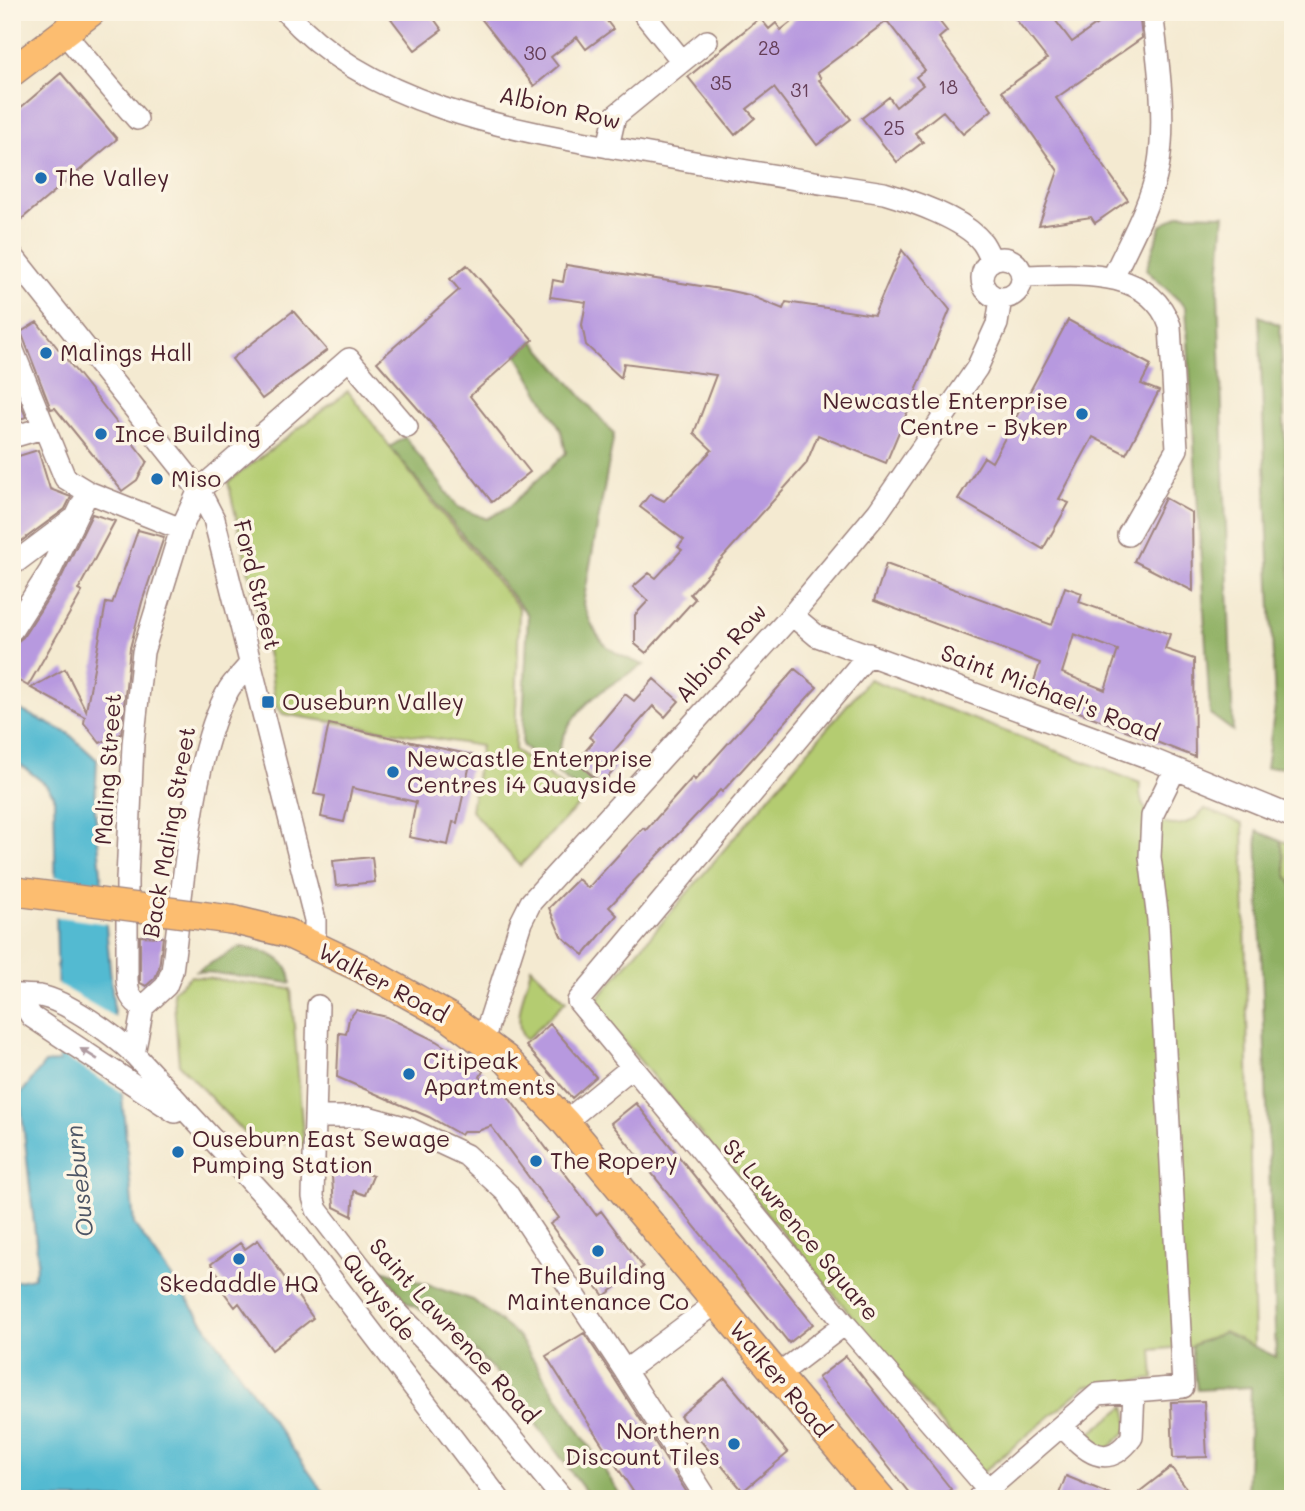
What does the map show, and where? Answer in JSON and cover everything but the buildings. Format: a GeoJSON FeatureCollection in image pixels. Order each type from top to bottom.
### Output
{"type":"FeatureCollection","features":[{"type":"Feature","properties":{"kind":"main road"},"geometry":{"type":"LineString","coordinates":[[12,72],[91,12]]}},
{"type":"Feature","properties":{"kind":"main road","name":"Walker Road"},"geometry":{"type":"LineString","coordinates":[[12,891],[234,920],[277,930],[412,995],[483,1041],[524,1077],[565,1122],[881,1499]]}},
{"type":"Feature","properties":{"kind":"street","name":"Albion Row"},"geometry":{"type":"LineString","coordinates":[[286,12],[326,49],[376,80],[414,96],[499,123],[608,147],[884,193],[919,204],[981,240],[992,261]]}},
{"type":"Feature","properties":{"kind":"street"},"geometry":{"type":"LineString","coordinates":[[1113,277],[1147,202],[1158,165],[1160,81],[1152,12]]}},
{"type":"Feature","properties":{"kind":"street"},"geometry":{"type":"LineString","coordinates":[[644,14],[682,61]]}},
{"type":"Feature","properties":{"kind":"street"},"geometry":{"type":"LineString","coordinates":[[64,33],[137,119]]}},
{"type":"Feature","properties":{"kind":"street"},"geometry":{"type":"LineString","coordinates":[[608,147],[615,116],[707,41]]}},
{"type":"Feature","properties":{"kind":"street","name":"Ford Street"},"geometry":{"type":"LineString","coordinates":[[12,255],[199,490],[214,519],[315,920],[314,946]]}},
{"type":"Feature","properties":{"kind":"street"},"geometry":{"type":"LineString","coordinates":[[998,258],[1012,260],[1023,276],[1017,292],[1001,298],[989,293],[983,282],[984,270],[998,258]]}},
{"type":"Feature","properties":{"kind":"street"},"geometry":{"type":"LineString","coordinates":[[1023,276],[1091,274],[1113,277],[1129,283],[1165,311],[1170,326],[1177,449],[1128,535]]}},
{"type":"Feature","properties":{"kind":"street","name":"Albion Row"},"geometry":{"type":"LineString","coordinates":[[483,1041],[521,922],[531,902],[792,615],[878,512],[977,368],[997,324],[1001,298]]}},
{"type":"Feature","properties":{"kind":"street"},"geometry":{"type":"LineString","coordinates":[[12,348],[65,478],[88,492],[181,529]]}},
{"type":"Feature","properties":{"kind":"street"},"geometry":{"type":"LineString","coordinates":[[199,490],[349,359],[407,427]]}},
{"type":"Feature","properties":{"kind":"street"},"geometry":{"type":"LineString","coordinates":[[12,437],[43,428]]}},
{"type":"Feature","properties":{"kind":"street","name":"Maling Street"},"geometry":{"type":"LineString","coordinates":[[127,1047],[139,1005],[128,991],[127,880],[133,744],[144,652],[181,529],[199,490]]}},
{"type":"Feature","properties":{"kind":"street"},"geometry":{"type":"LineString","coordinates":[[12,630],[50,571],[88,492]]}},
{"type":"Feature","properties":{"kind":"street"},"geometry":{"type":"LineString","coordinates":[[12,565],[74,519]]}},
{"type":"Feature","properties":{"kind":"street","name":"Saint Michael's Road"},"geometry":{"type":"LineString","coordinates":[[792,615],[817,636],[1175,769],[1293,817]]}},
{"type":"Feature","properties":{"kind":"street","name":"St Lawrence Square"},"geometry":{"type":"LineString","coordinates":[[869,654],[578,1001],[982,1494]]}},
{"type":"Feature","properties":{"kind":"street","name":"Back Maling Street"},"geometry":{"type":"LineString","coordinates":[[139,1005],[166,986],[172,971],[196,797],[212,726],[229,688],[249,665]]}},
{"type":"Feature","properties":{"kind":"street"},"geometry":{"type":"LineString","coordinates":[[982,1494],[1098,1394],[1182,1387],[1158,933],[1150,857],[1152,816],[1175,769]]}},
{"type":"Feature","properties":{"kind":"street","name":"Quayside"},"geometry":{"type":"LineString","coordinates":[[15,994],[41,996],[55,1002],[127,1047],[284,1217],[499,1499]]}},
{"type":"Feature","properties":{"kind":"street","name":"Quayside"},"geometry":{"type":"LineString","coordinates":[[15,994],[32,1017],[208,1135]]}},
{"type":"Feature","properties":{"kind":"street","name":"Saint Lawrence Road"},"geometry":{"type":"LineString","coordinates":[[318,1006],[313,1197],[317,1210],[391,1306],[474,1391],[564,1499]]}},
{"type":"Feature","properties":{"kind":"street"},"geometry":{"type":"LineString","coordinates":[[565,1122],[631,1068]]}},
{"type":"Feature","properties":{"kind":"street"},"geometry":{"type":"LineString","coordinates":[[315,1117],[368,1117],[408,1128],[466,1155],[507,1193],[707,1499]]}},
{"type":"Feature","properties":{"kind":"street"},"geometry":{"type":"LineString","coordinates":[[625,1371],[716,1303]]}},
{"type":"Feature","properties":{"kind":"street"},"geometry":{"type":"LineString","coordinates":[[778,1376],[845,1324]]}},
{"type":"Feature","properties":{"kind":"street"},"geometry":{"type":"LineString","coordinates":[[1062,1426],[1083,1448],[1098,1456],[1113,1454],[1132,1437],[1134,1391]]}},
{"type":"Feature","properties":{"kind":"green space"},"geometry":{"type":"Polygon","coordinates":[[[1180,214],[1224,215],[1218,291],[1233,731],[1210,714],[1186,307],[1146,270],[1161,226],[1180,214]]]}},
{"type":"Feature","properties":{"kind":"green space"},"geometry":{"type":"Polygon","coordinates":[[[1259,316],[1280,325],[1293,631],[1290,766],[1266,768],[1275,707],[1259,316]]]}},
{"type":"Feature","properties":{"kind":"green space"},"geometry":{"type":"Polygon","coordinates":[[[533,340],[614,434],[583,604],[604,644],[620,655],[644,665],[592,699],[581,709],[564,735],[559,750],[597,786],[583,793],[522,745],[528,615],[390,447],[405,437],[458,507],[487,519],[509,507],[566,453],[561,430],[517,355],[533,340]]]}},
{"type":"Feature","properties":{"kind":"green space"},"geometry":{"type":"Polygon","coordinates":[[[348,391],[432,502],[519,608],[515,750],[582,801],[520,866],[471,810],[481,746],[283,714],[275,705],[271,670],[228,482],[348,391]]]}},
{"type":"Feature","properties":{"kind":"green space"},"geometry":{"type":"Polygon","coordinates":[[[869,679],[1140,783],[1145,808],[1152,817],[1162,823],[1184,824],[1205,809],[1243,824],[1254,1348],[1224,1332],[1191,1346],[1152,1350],[1154,1379],[1086,1386],[982,1473],[593,1004],[869,679]]]}},
{"type":"Feature","properties":{"kind":"green space"},"geometry":{"type":"Polygon","coordinates":[[[1257,831],[1281,841],[1287,876],[1293,887],[1293,1499],[1247,1499],[1251,1387],[1197,1390],[1191,1346],[1224,1332],[1276,1357],[1257,831]]]}},
{"type":"Feature","properties":{"kind":"green space"},"geometry":{"type":"Polygon","coordinates":[[[1281,841],[1293,844],[1293,887],[1287,876],[1281,841]]]}},
{"type":"Feature","properties":{"kind":"green space"},"geometry":{"type":"Polygon","coordinates":[[[240,947],[273,956],[286,966],[291,983],[197,971],[240,947]]]}},
{"type":"Feature","properties":{"kind":"green space"},"geometry":{"type":"Polygon","coordinates":[[[531,967],[566,1001],[526,1040],[521,1033],[519,1015],[531,967]]]}},
{"type":"Feature","properties":{"kind":"green space"},"geometry":{"type":"Polygon","coordinates":[[[191,976],[291,989],[304,1147],[246,1135],[179,1064],[173,991],[191,976]]]}},
{"type":"Feature","properties":{"kind":"green space"},"geometry":{"type":"Polygon","coordinates":[[[382,1270],[473,1300],[518,1336],[623,1499],[591,1499],[507,1384],[448,1324],[406,1302],[382,1270]]]}},
{"type":"Feature","properties":{"kind":"green space"},"geometry":{"type":"Polygon","coordinates":[[[1125,1406],[1130,1428],[1107,1450],[1083,1439],[1125,1406]]]}},
{"type":"Feature","properties":{"kind":"water","name":"Ouseburn"},"geometry":{"type":"Polygon","coordinates":[[[12,706],[68,733],[97,760],[95,809],[134,1224],[328,1499],[12,1499],[12,1282],[33,1278],[38,1261],[20,1095],[45,1063],[59,1062],[54,795],[45,784],[12,758],[12,706]]]}},
{"type":"Feature","properties":{"kind":"pier"},"geometry":{"type":"Polygon","coordinates":[[[51,876],[105,883],[108,924],[52,916],[51,876]]]}},
{"type":"Feature","properties":{"kind":"pier"},"geometry":{"type":"Polygon","coordinates":[[[54,982],[118,1019],[124,1094],[56,1052],[54,982]]]}},
{"type":"Feature","properties":{"kind":"place","name":"The Valley"},"geometry":{"type":"Point","coordinates":[41,178]}},
{"type":"Feature","properties":{"kind":"place","name":"Malings Hall"},"geometry":{"type":"Point","coordinates":[46,353]}},
{"type":"Feature","properties":{"kind":"place","name":"Newcastle Enterprise Centre - Byker"},"geometry":{"type":"Point","coordinates":[1082,414]}},
{"type":"Feature","properties":{"kind":"place","name":"Ince Building"},"geometry":{"type":"Point","coordinates":[101,434]}},
{"type":"Feature","properties":{"kind":"place","name":"Miso"},"geometry":{"type":"Point","coordinates":[157,479]}},
{"type":"Feature","properties":{"kind":"place","name":"Ouseburn Valley"},"geometry":{"type":"Point","coordinates":[268,702]}},
{"type":"Feature","properties":{"kind":"place","name":"Newcastle Enterprise Centres i4 Quayside"},"geometry":{"type":"Point","coordinates":[393,772]}},
{"type":"Feature","properties":{"kind":"place","name":"Citipeak Apartments"},"geometry":{"type":"Point","coordinates":[409,1074]}},
{"type":"Feature","properties":{"kind":"place","name":"Ouseburn East Sewage Pumping Station"},"geometry":{"type":"Point","coordinates":[178,1152]}},
{"type":"Feature","properties":{"kind":"place","name":"The Ropery"},"geometry":{"type":"Point","coordinates":[536,1161]}},
{"type":"Feature","properties":{"kind":"place","name":"The Building Maintenance Co"},"geometry":{"type":"Point","coordinates":[598,1251]}},
{"type":"Feature","properties":{"kind":"place","name":"Skedaddle HQ"},"geometry":{"type":"Point","coordinates":[239,1259]}},
{"type":"Feature","properties":{"kind":"place","name":"Northern Discount Tiles"},"geometry":{"type":"Point","coordinates":[734,1444]}}]}
